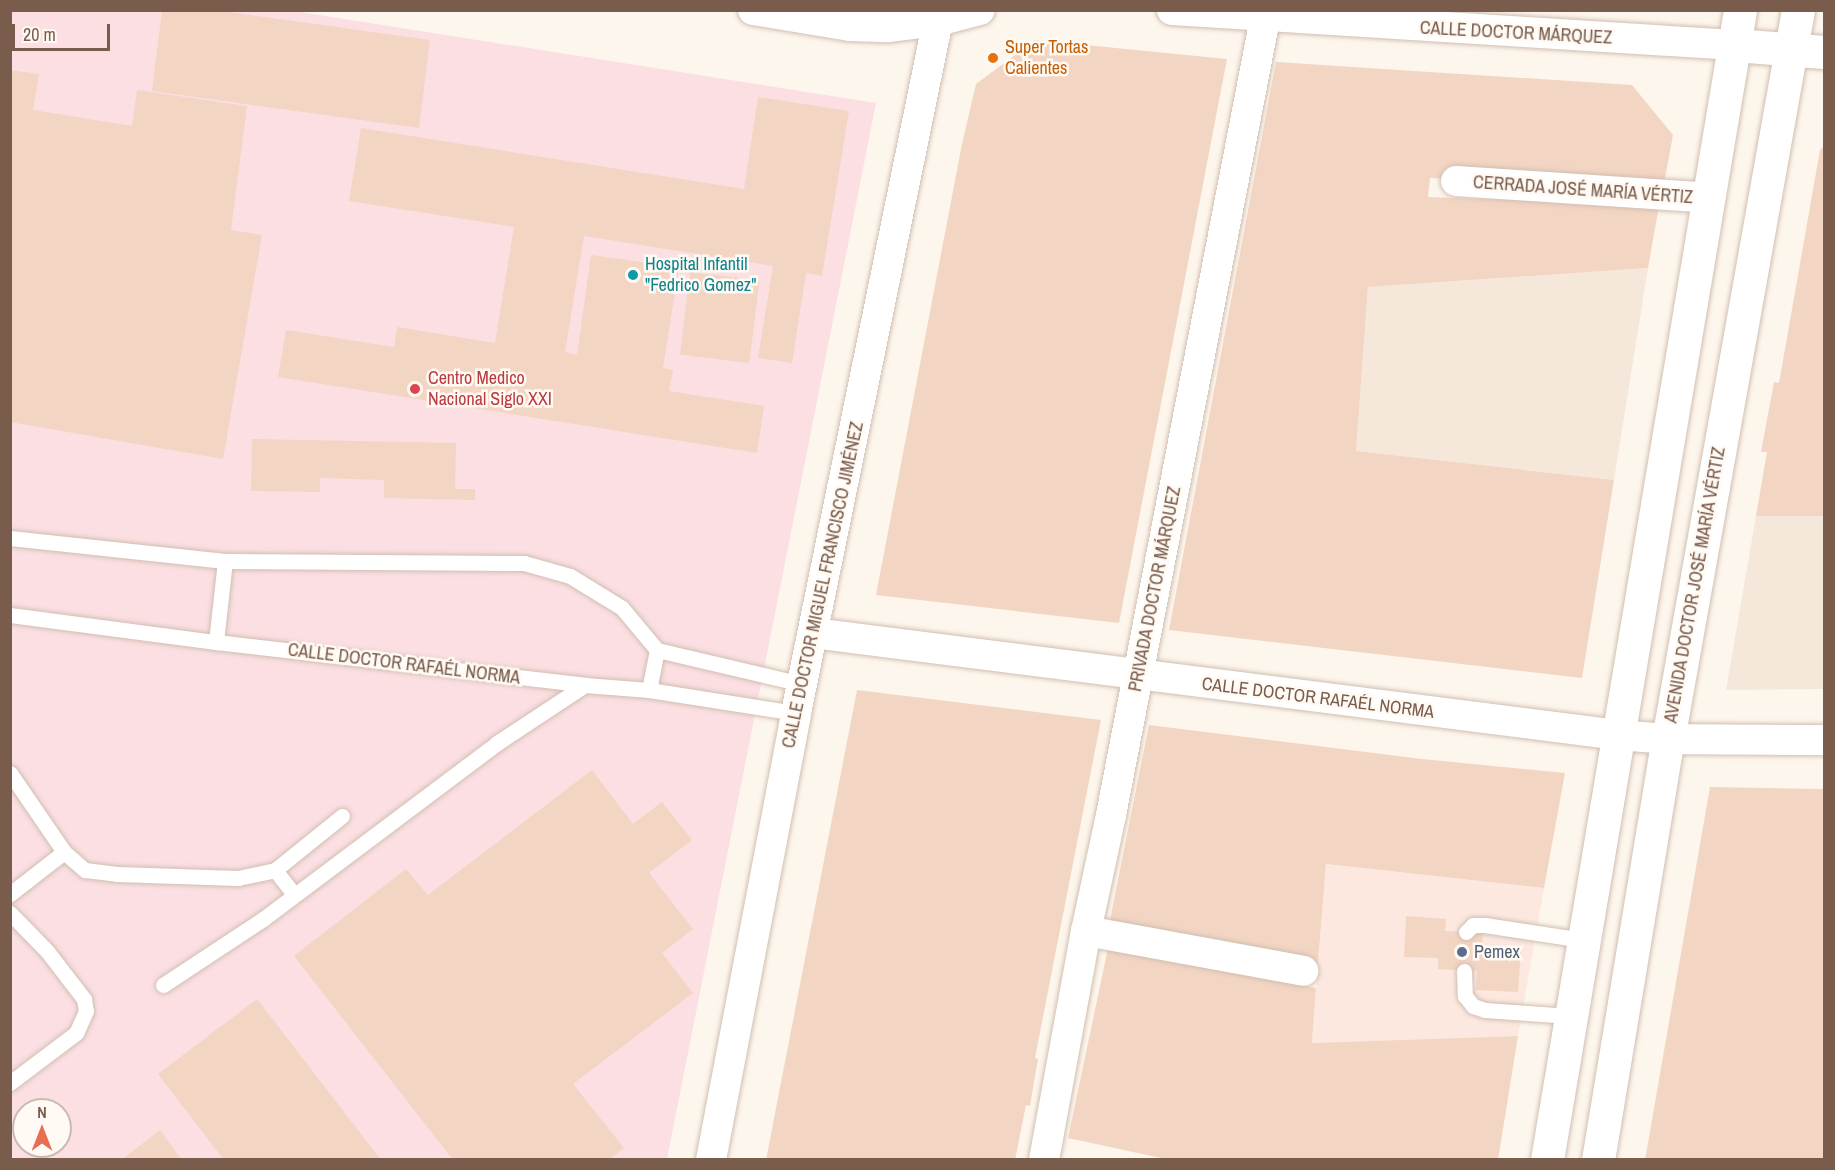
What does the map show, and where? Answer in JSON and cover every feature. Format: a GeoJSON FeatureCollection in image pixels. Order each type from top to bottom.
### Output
{"type":"FeatureCollection","features":[{"type":"Feature","properties":{"kind":"main road"},"geometry":{"type":"LineString","coordinates":[[1547,1160],[1740,10]]}},
{"type":"Feature","properties":{"kind":"main road","name":"AVENIDA DOCTOR JOSÉ MARÍA VÉRTIZ"},"geometry":{"type":"LineString","coordinates":[[1598,1160],[1668,739],[1798,10]]}},
{"type":"Feature","properties":{"kind":"main road","name":"CALLE DOCTOR MÁRQUEZ"},"geometry":{"type":"LineString","coordinates":[[1735,45],[1824,52]]}},
{"type":"Feature","properties":{"kind":"street"},"geometry":{"type":"LineString","coordinates":[[753,10],[850,26],[888,27],[980,10]]}},
{"type":"Feature","properties":{"kind":"street","name":"CALLE DOCTOR MÁRQUEZ"},"geometry":{"type":"LineString","coordinates":[[1172,10],[1265,18],[1393,18],[1735,45]]}},
{"type":"Feature","properties":{"kind":"street","name":"CALLE DOCTOR MIGUEL FRANCISCO JIMÉNEZ"},"geometry":{"type":"LineString","coordinates":[[711,1160],[796,713],[939,16]]}},
{"type":"Feature","properties":{"kind":"street","name":"PRIVADA DOCTOR MÁRQUEZ"},"geometry":{"type":"LineString","coordinates":[[1045,1159],[1086,931],[1265,18]]}},
{"type":"Feature","properties":{"kind":"street","name":"CERRADA JOSÉ MARÍA VÉRTIZ"},"geometry":{"type":"LineString","coordinates":[[1456,182],[1709,198]]}},
{"type":"Feature","properties":{"kind":"street","name":"CALLE DOCTOR RAFAÉL NORMA"},"geometry":{"type":"LineString","coordinates":[[813,633],[1618,735],[1668,739],[1824,740]]}},
{"type":"Feature","properties":{"kind":"street"},"geometry":{"type":"LineString","coordinates":[[1086,931],[1302,971]]}},
{"type":"Feature","properties":{"kind":"lane"},"geometry":{"type":"LineString","coordinates":[[10,538],[225,561],[524,562],[570,576],[622,608],[657,650],[802,684]]}},
{"type":"Feature","properties":{"kind":"lane"},"geometry":{"type":"LineString","coordinates":[[216,642],[225,561]]}},
{"type":"Feature","properties":{"kind":"lane","name":"CALLE DOCTOR RAFAÉL NORMA"},"geometry":{"type":"LineString","coordinates":[[10,615],[216,642],[585,685],[650,690],[796,713]]}},
{"type":"Feature","properties":{"kind":"lane"},"geometry":{"type":"LineString","coordinates":[[650,690],[657,650]]}},
{"type":"Feature","properties":{"kind":"lane"},"geometry":{"type":"LineString","coordinates":[[163,985],[263,919],[497,743],[585,685]]}},
{"type":"Feature","properties":{"kind":"lane"},"geometry":{"type":"LineString","coordinates":[[10,773],[64,852],[85,870],[117,874],[238,878],[275,870],[342,816]]}},
{"type":"Feature","properties":{"kind":"lane"},"geometry":{"type":"LineString","coordinates":[[10,894],[64,852]]}},
{"type":"Feature","properties":{"kind":"lane"},"geometry":{"type":"LineString","coordinates":[[275,870],[294,894]]}},
{"type":"Feature","properties":{"kind":"lane"},"geometry":{"type":"LineString","coordinates":[[10,913],[47,951],[84,999],[86,1011],[76,1033],[10,1083]]}},
{"type":"Feature","properties":{"kind":"lane"},"geometry":{"type":"LineString","coordinates":[[1466,932],[1473,925],[1485,925],[1583,940]]}},
{"type":"Feature","properties":{"kind":"lane"},"geometry":{"type":"LineString","coordinates":[[1464,971],[1465,996],[1473,1006],[1485,1010],[1570,1016]]}},
{"type":"Feature","properties":{"kind":"shaded area","name":"Centro Medico Nacional Siglo XXI"},"geometry":{"type":"Polygon","coordinates":[[[10,11],[294,11],[876,103],[667,1159],[11,1159],[10,11]]]}},
{"type":"Feature","properties":{"kind":"shaded area"},"geometry":{"type":"Polygon","coordinates":[[[1648,268],[1614,480],[1356,451],[1368,287],[1648,268]]]}},
{"type":"Feature","properties":{"kind":"shaded area"},"geometry":{"type":"Polygon","coordinates":[[[1756,516],[1824,516],[1824,689],[1726,690],[1756,516]]]}},
{"type":"Feature","properties":{"kind":"shaded area"},"geometry":{"type":"Polygon","coordinates":[[[1326,864],[1544,888],[1518,1036],[1312,1043],[1326,864]]]}},
{"type":"Feature","properties":{"kind":"building"},"geometry":{"type":"Polygon","coordinates":[[[162,10],[214,10],[430,40],[419,128],[152,91],[162,10]]]}},
{"type":"Feature","properties":{"kind":"building"},"geometry":{"type":"Polygon","coordinates":[[[1035,40],[1227,59],[1119,623],[876,595],[962,144],[976,84],[1035,40]]]}},
{"type":"Feature","properties":{"kind":"building"},"geometry":{"type":"Polygon","coordinates":[[[1276,62],[1632,85],[1673,135],[1663,189],[1430,178],[1428,197],[1659,206],[1648,268],[1368,287],[1356,451],[1614,480],[1582,678],[1169,630],[1276,62]]]}},
{"type":"Feature","properties":{"kind":"building"},"geometry":{"type":"Polygon","coordinates":[[[10,70],[39,74],[33,110],[132,126],[137,90],[247,106],[231,230],[262,235],[223,459],[10,422],[10,70]]]}},
{"type":"Feature","properties":{"kind":"building","name":"Hospital Infantil \"Fedrico Gomez\""},"geometry":{"type":"Polygon","coordinates":[[[758,97],[849,111],[822,276],[806,273],[792,363],[758,358],[773,266],[584,236],[565,352],[577,355],[591,255],[679,267],[663,368],[673,370],[669,391],[764,406],[757,453],[278,377],[286,330],[394,347],[397,327],[495,343],[514,227],[349,201],[361,128],[744,189],[758,97]]]}},
{"type":"Feature","properties":{"kind":"building"},"geometry":{"type":"Polygon","coordinates":[[[1824,146],[1824,516],[1756,516],[1767,452],[1761,452],[1774,382],[1779,383],[1820,150],[1824,146]]]}},
{"type":"Feature","properties":{"kind":"building"},"geometry":{"type":"Polygon","coordinates":[[[690,272],[759,281],[749,363],[680,354],[690,272]]]}},
{"type":"Feature","properties":{"kind":"building"},"geometry":{"type":"Polygon","coordinates":[[[252,439],[456,443],[455,489],[475,489],[475,500],[384,498],[384,480],[320,478],[320,492],[251,491],[252,439]]]}},
{"type":"Feature","properties":{"kind":"building"},"geometry":{"type":"Polygon","coordinates":[[[857,690],[1101,720],[1035,1058],[1038,1059],[1030,1106],[1026,1105],[1015,1160],[766,1160],[857,690]]]}},
{"type":"Feature","properties":{"kind":"building"},"geometry":{"type":"Polygon","coordinates":[[[1149,725],[1422,759],[1565,773],[1544,888],[1326,864],[1318,963],[1109,925],[1149,725]]]}},
{"type":"Feature","properties":{"kind":"building"},"geometry":{"type":"Polygon","coordinates":[[[592,770],[633,824],[662,802],[692,840],[649,873],[693,929],[662,953],[693,993],[573,1084],[624,1148],[608,1160],[453,1160],[294,956],[406,869],[428,895],[592,770]]]}},
{"type":"Feature","properties":{"kind":"building"},"geometry":{"type":"Polygon","coordinates":[[[1710,787],[1824,789],[1824,1160],[1645,1160],[1710,787]]]}},
{"type":"Feature","properties":{"kind":"building","name":"Pemex"},"geometry":{"type":"Polygon","coordinates":[[[1406,916],[1446,919],[1445,931],[1483,933],[1482,946],[1521,948],[1518,992],[1476,990],[1477,971],[1438,969],[1438,958],[1404,957],[1406,916]]]}},
{"type":"Feature","properties":{"kind":"building"},"geometry":{"type":"Polygon","coordinates":[[[1108,948],[1316,988],[1312,1043],[1518,1036],[1498,1160],[1170,1160],[1068,1138],[1108,948]]]}},
{"type":"Feature","properties":{"kind":"building"},"geometry":{"type":"Polygon","coordinates":[[[257,999],[381,1160],[224,1160],[158,1074],[257,999]]]}},
{"type":"Feature","properties":{"kind":"building"},"geometry":{"type":"Polygon","coordinates":[[[160,1130],[182,1160],[121,1160],[160,1130]]]}},
{"type":"Feature","properties":{"kind":"place","name":"Super Tortas Calientes"},"geometry":{"type":"Point","coordinates":[993,58]}},
{"type":"Feature","properties":{"kind":"place","name":"Hospital Infantil \"Fedrico Gomez\""},"geometry":{"type":"Point","coordinates":[633,275]}},
{"type":"Feature","properties":{"kind":"place","name":"Centro Medico Nacional Siglo XXI"},"geometry":{"type":"Point","coordinates":[415,389]}},
{"type":"Feature","properties":{"kind":"place","name":"Pemex"},"geometry":{"type":"Point","coordinates":[1462,952]}}]}
